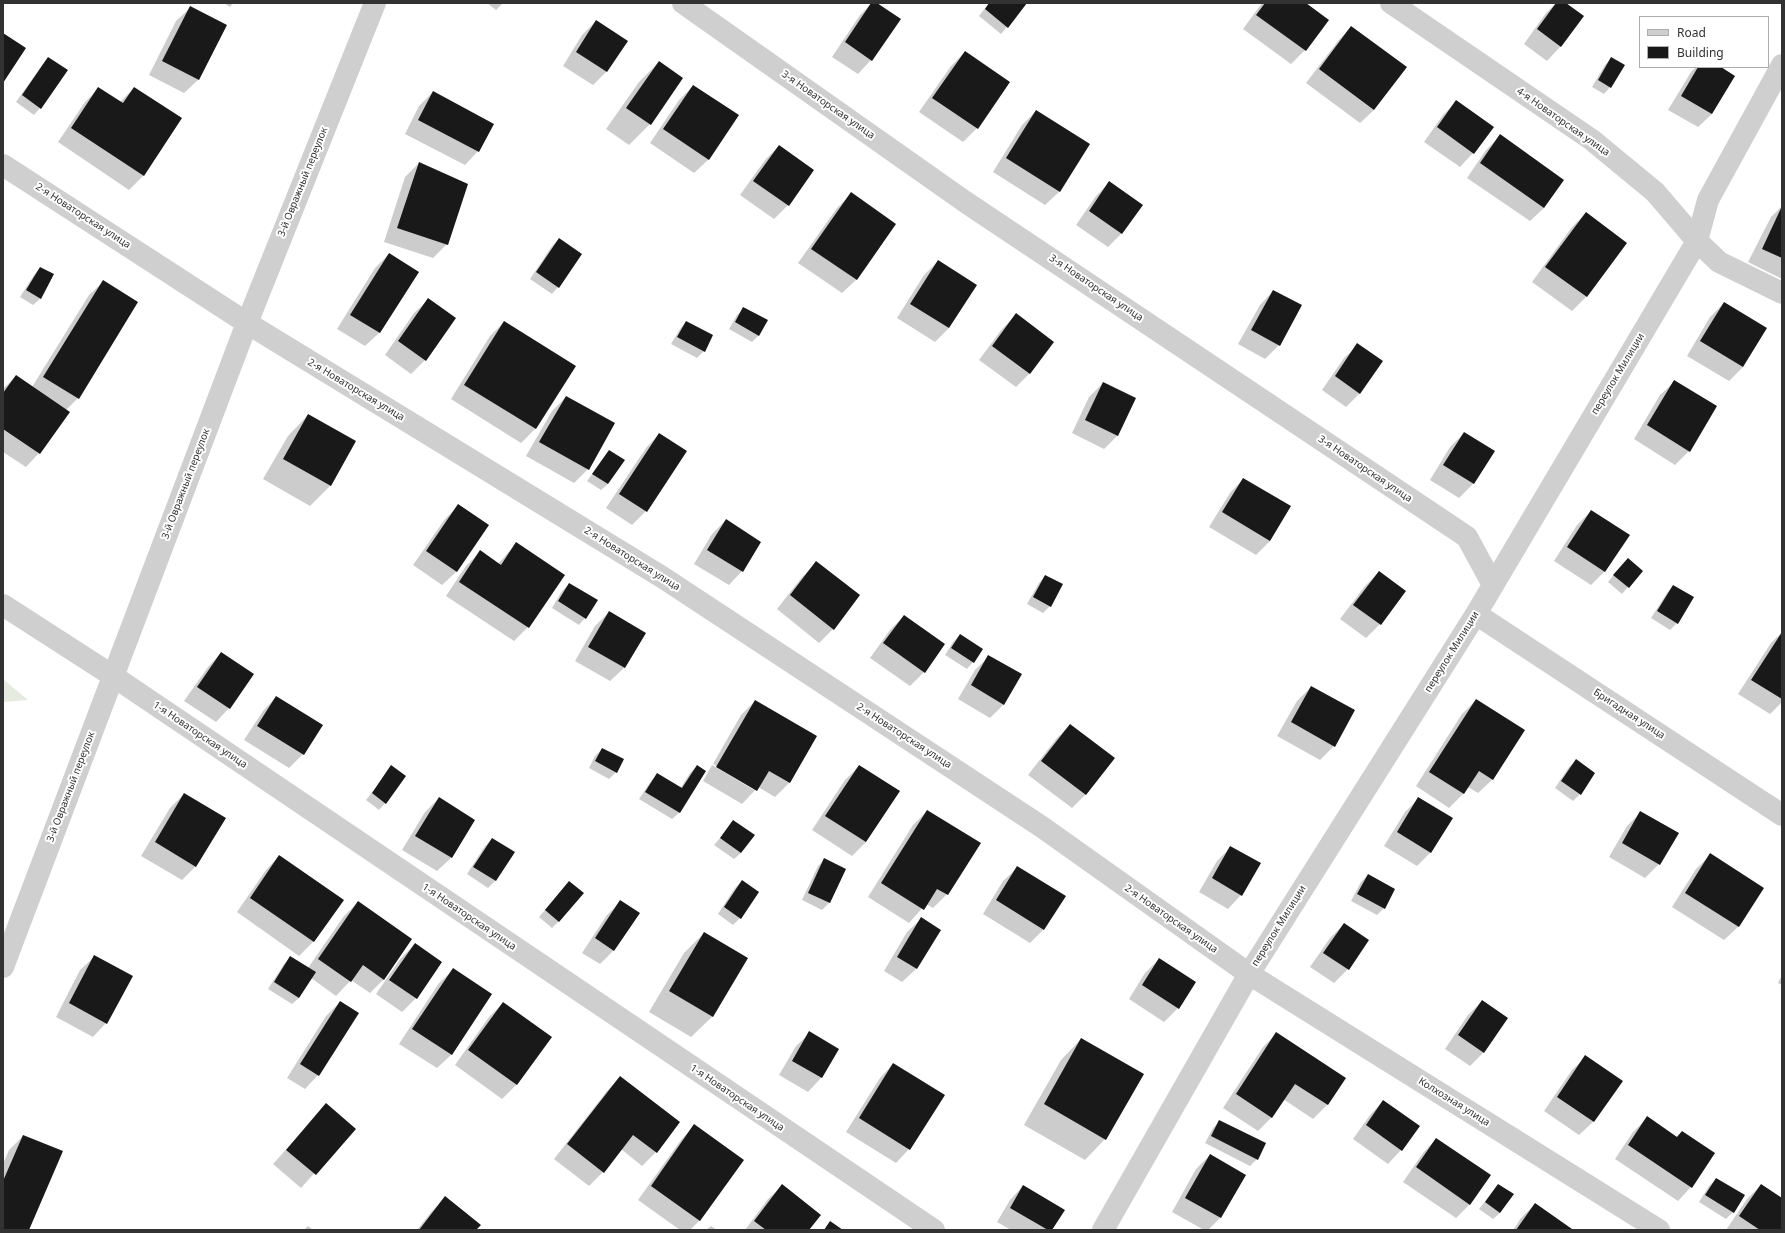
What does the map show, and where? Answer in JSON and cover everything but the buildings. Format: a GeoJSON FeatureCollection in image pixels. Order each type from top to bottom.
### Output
{"type":"FeatureCollection","features":[{"type":"Feature","properties":{"kind":"street","name":"3-й Овражный переулок"},"geometry":{"type":"LineString","coordinates":[[3,967],[246,323],[375,3]]}},
{"type":"Feature","properties":{"kind":"street","name":"3-я Новаторская улица"},"geometry":{"type":"LineString","coordinates":[[683,3],[971,205],[1467,537],[1493,585]]}},
{"type":"Feature","properties":{"kind":"street","name":"4-я Новаторская улица"},"geometry":{"type":"LineString","coordinates":[[1391,3],[1592,140],[1655,192],[1697,241],[1719,262],[1782,293]]}},
{"type":"Feature","properties":{"kind":"street","name":"переулок Милиции"},"geometry":{"type":"LineString","coordinates":[[1103,1230],[1248,974],[1476,614],[1697,241],[1708,200],[1782,65]]}},
{"type":"Feature","properties":{"kind":"street","name":"2-я Новаторская улица"},"geometry":{"type":"LineString","coordinates":[[3,165],[246,323],[662,577],[1042,827],[1248,974]]}},
{"type":"Feature","properties":{"kind":"street","name":"1-я Новаторская улица"},"geometry":{"type":"LineString","coordinates":[[3,605],[113,676],[934,1230]]}},
{"type":"Feature","properties":{"kind":"street","name":"Бригадная улица"},"geometry":{"type":"LineString","coordinates":[[1476,614],[1782,815]]}},
{"type":"Feature","properties":{"kind":"street","name":"Колхозная улица"},"geometry":{"type":"LineString","coordinates":[[1248,974],[1659,1230]]}},
{"type":"Feature","properties":{"kind":"shaded area"},"geometry":{"type":"Polygon","coordinates":[[[3,679],[28,700],[3,702],[3,679]]]}}]}
